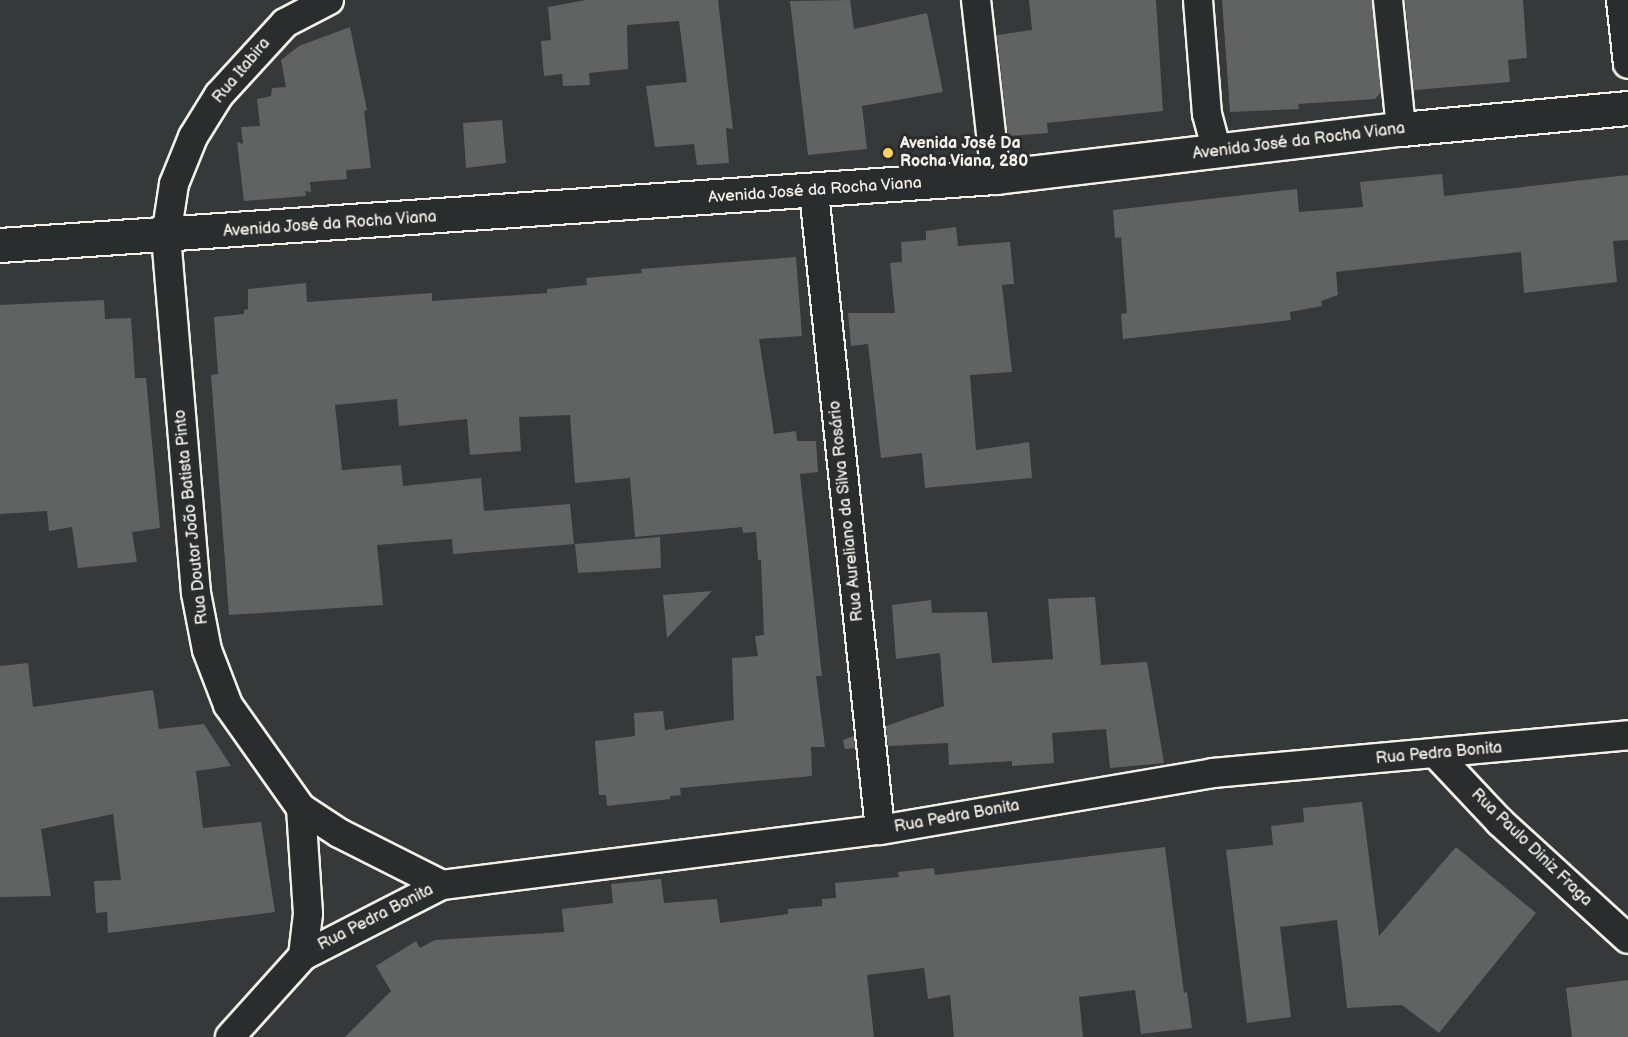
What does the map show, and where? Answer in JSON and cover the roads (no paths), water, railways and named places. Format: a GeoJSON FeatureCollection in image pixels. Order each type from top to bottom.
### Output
{"type":"FeatureCollection","features":[{"type":"Feature","properties":{"kind":"street","name":"Rua Itabira"},"geometry":{"type":"LineString","coordinates":[[166,236],[174,184],[193,137],[219,95],[285,24],[329,0]]}},
{"type":"Feature","properties":{"kind":"street"},"geometry":{"type":"LineString","coordinates":[[976,0],[996,177]]}},
{"type":"Feature","properties":{"kind":"street"},"geometry":{"type":"LineString","coordinates":[[1198,0],[1207,114],[1217,151]]}},
{"type":"Feature","properties":{"kind":"street"},"geometry":{"type":"LineString","coordinates":[[1388,0],[1401,129]]}},
{"type":"Feature","properties":{"kind":"street"},"geometry":{"type":"LineString","coordinates":[[1622,0],[1628,64]]}},
{"type":"Feature","properties":{"kind":"street","name":"Avenida José da Rocha Viana"},"geometry":{"type":"LineString","coordinates":[[0,245],[166,236],[814,192],[996,177],[1401,129],[1628,108]]}},
{"type":"Feature","properties":{"kind":"street","name":"Rua Aureliano da Silva Rosário"},"geometry":{"type":"LineString","coordinates":[[814,192],[880,830]]}},
{"type":"Feature","properties":{"kind":"street","name":"Rua Doutor João Batista Pinto"},"geometry":{"type":"LineString","coordinates":[[166,236],[196,593],[207,650],[228,705],[301,808]]}},
{"type":"Feature","properties":{"kind":"street","name":"Rua Pedra Bonita"},"geometry":{"type":"LineString","coordinates":[[303,956],[442,885],[880,830],[1213,773],[1437,755],[1628,735]]}},
{"type":"Feature","properties":{"kind":"street","name":"Rua Paulo Diniz Fraga"},"geometry":{"type":"LineString","coordinates":[[1437,755],[1500,822],[1628,939]]}},
{"type":"Feature","properties":{"kind":"street"},"geometry":{"type":"LineString","coordinates":[[301,808],[339,833],[442,885]]}},
{"type":"Feature","properties":{"kind":"street"},"geometry":{"type":"LineString","coordinates":[[230,1037],[303,956],[308,914],[301,808]]}},
{"type":"Feature","properties":{"kind":"place","name":"Avenida José Da Rocha Viana, 280"},"geometry":{"type":"Point","coordinates":[888,153]}}]}
